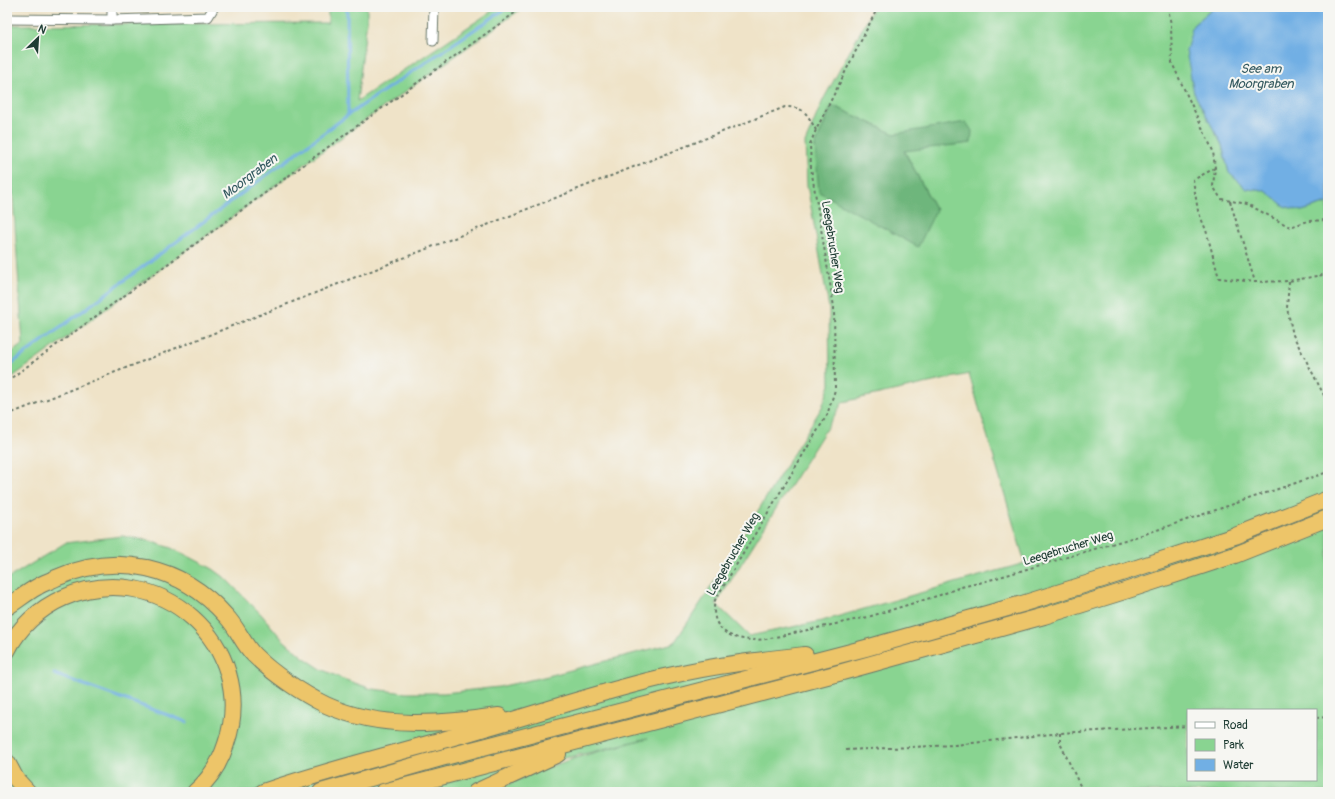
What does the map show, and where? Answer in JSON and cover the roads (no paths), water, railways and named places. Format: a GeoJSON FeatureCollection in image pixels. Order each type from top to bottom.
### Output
{"type":"FeatureCollection","features":[{"type":"Feature","properties":{"kind":"highway"},"geometry":{"type":"LineString","coordinates":[[321,792],[440,758],[866,648],[1022,604],[1235,536],[1328,499]]}},
{"type":"Feature","properties":{"kind":"highway"},"geometry":{"type":"LineString","coordinates":[[384,792],[828,676],[1044,616],[1234,555],[1328,518]]}},
{"type":"Feature","properties":{"kind":"highway"},"geometry":{"type":"LineString","coordinates":[[7,608],[37,586],[70,572],[97,565],[133,564],[160,570],[182,580],[203,593],[227,616],[254,654],[282,678],[305,694],[327,706],[374,720],[419,724],[456,722],[548,710]]}},
{"type":"Feature","properties":{"kind":"highway"},"geometry":{"type":"LineString","coordinates":[[7,651],[16,637],[37,614],[56,601],[81,591],[118,587],[129,588],[164,598],[185,611],[203,628],[211,638],[222,657],[230,682],[233,704],[230,731],[220,760],[210,776],[195,792]]}},
{"type":"Feature","properties":{"kind":"highway"},"geometry":{"type":"LineString","coordinates":[[263,792],[347,766],[477,731],[636,684],[693,671],[766,660],[866,648]]}},
{"type":"Feature","properties":{"kind":"highway"},"geometry":{"type":"LineString","coordinates":[[476,792],[596,737]]}},
{"type":"Feature","properties":{"kind":"highway"},"geometry":{"type":"LineString","coordinates":[[7,762],[16,779],[28,792]]}},
{"type":"Feature","properties":{"kind":"street"},"geometry":{"type":"LineString","coordinates":[[112,7],[112,20]]}},
{"type":"Feature","properties":{"kind":"street"},"geometry":{"type":"LineString","coordinates":[[7,19],[112,20],[208,17],[214,7]]}},
{"type":"Feature","properties":{"kind":"street"},"geometry":{"type":"LineString","coordinates":[[433,41],[434,7]]}},
{"type":"Feature","properties":{"kind":"water","name":"See am Moorgraben"},"geometry":{"type":"Polygon","coordinates":[[[1215,7],[1328,7],[1328,203],[1302,211],[1284,206],[1266,191],[1247,189],[1229,173],[1222,145],[1194,93],[1186,51],[1193,25],[1215,7]]]}},
{"type":"Feature","properties":{"kind":"waterway"},"geometry":{"type":"LineString","coordinates":[[347,7],[348,115]]}},
{"type":"Feature","properties":{"kind":"waterway","name":"Moorgraben"},"geometry":{"type":"LineString","coordinates":[[7,367],[348,115],[508,7]]}},
{"type":"Feature","properties":{"kind":"waterway"},"geometry":{"type":"LineString","coordinates":[[54,674],[187,722]]}}]}
